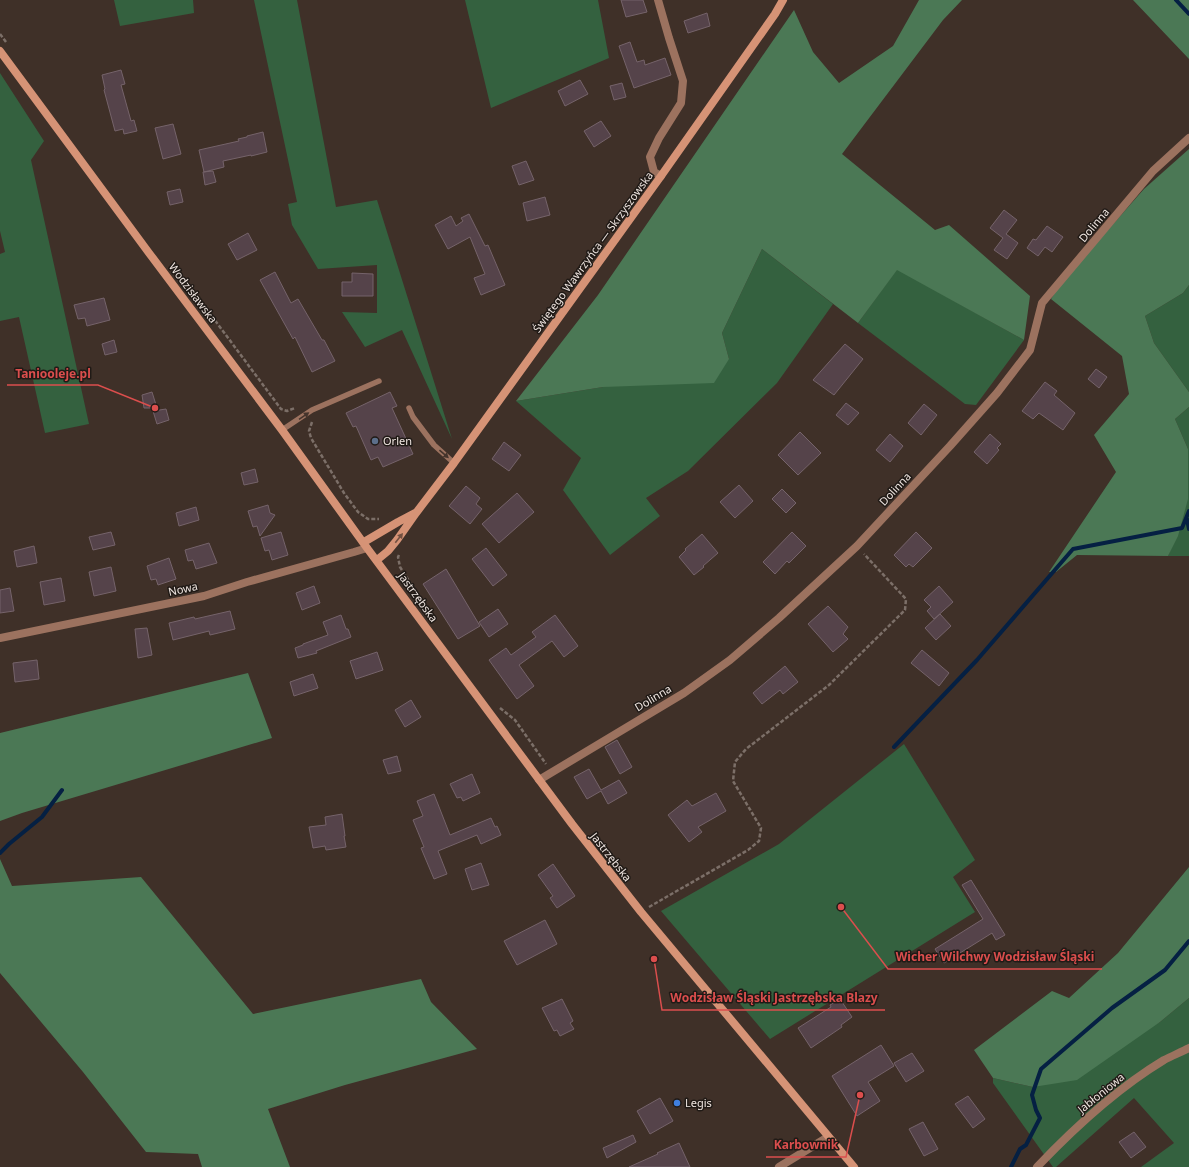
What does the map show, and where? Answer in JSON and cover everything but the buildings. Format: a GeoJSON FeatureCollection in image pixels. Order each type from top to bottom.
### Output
{"type":"FeatureCollection","features":[{"type":"Feature","properties":{"kind":"main road","name":"Świętego Wawrzyńca — Skrzyszowska"},"geometry":{"type":"LineString","coordinates":[[377,560],[398,540],[416,513],[454,463],[661,176],[775,14],[783,0]]}},
{"type":"Feature","properties":{"kind":"main road","name":"Wodzisławska"},"geometry":{"type":"LineString","coordinates":[[0,51],[144,247],[282,430],[365,545]]}},
{"type":"Feature","properties":{"kind":"main road"},"geometry":{"type":"LineString","coordinates":[[365,545],[398,522],[416,513]]}},
{"type":"Feature","properties":{"kind":"main road","name":"Jastrzębska"},"geometry":{"type":"LineString","coordinates":[[365,545],[602,864],[854,1167]]}},
{"type":"Feature","properties":{"kind":"street"},"geometry":{"type":"LineString","coordinates":[[658,0],[683,81],[680,103],[650,157],[654,172],[661,176]]}},
{"type":"Feature","properties":{"kind":"street","name":"Dolinna"},"geometry":{"type":"LineString","coordinates":[[539,780],[684,693],[730,660],[779,618],[857,546],[950,446],[996,393],[1030,350],[1042,303],[1153,171],[1189,138]]}},
{"type":"Feature","properties":{"kind":"street","name":"Nowa"},"geometry":{"type":"LineString","coordinates":[[0,638],[204,596],[247,582],[354,552],[365,545]]}},
{"type":"Feature","properties":{"kind":"street","name":"Jabłoniowa"},"geometry":{"type":"LineString","coordinates":[[1037,1167],[1075,1128],[1128,1084],[1165,1060],[1189,1048]]}},
{"type":"Feature","properties":{"kind":"street"},"geometry":{"type":"LineString","coordinates":[[779,1167],[828,1137]]}},
{"type":"Feature","properties":{"kind":"lane"},"geometry":{"type":"LineString","coordinates":[[282,430],[312,410],[379,381]]}},
{"type":"Feature","properties":{"kind":"lane"},"geometry":{"type":"LineString","coordinates":[[409,408],[413,417],[434,445],[454,463]]}},
{"type":"Feature","properties":{"kind":"path"},"geometry":{"type":"LineString","coordinates":[[312,422],[310,432],[311,438],[344,493],[358,512],[368,519],[379,519]]}},
{"type":"Feature","properties":{"kind":"path"},"geometry":{"type":"LineString","coordinates":[[641,912],[748,850],[759,841],[761,828],[733,781],[736,762],[746,749],[829,685],[905,610],[906,598],[857,546]]}},
{"type":"Feature","properties":{"kind":"path"},"geometry":{"type":"LineString","coordinates":[[401,550],[398,557],[400,567],[429,611]]}},
{"type":"Feature","properties":{"kind":"path"},"geometry":{"type":"LineString","coordinates":[[500,707],[515,720],[550,773]]}},
{"type":"Feature","properties":{"kind":"path"},"geometry":{"type":"LineString","coordinates":[[644,901],[649,907]]}},
{"type":"Feature","properties":{"kind":"green space"},"geometry":{"type":"Polygon","coordinates":[[[114,0],[193,0],[194,13],[120,26],[114,0]]]}},
{"type":"Feature","properties":{"kind":"green space"},"geometry":{"type":"Polygon","coordinates":[[[254,0],[297,0],[336,207],[377,200],[452,439],[402,330],[365,347],[342,312],[377,313],[377,265],[318,269],[292,225],[288,204],[297,202],[254,0]]]}},
{"type":"Feature","properties":{"kind":"green space"},"geometry":{"type":"Polygon","coordinates":[[[465,0],[598,0],[609,58],[491,108],[465,0]]]}},
{"type":"Feature","properties":{"kind":"green space"},"geometry":{"type":"Polygon","coordinates":[[[919,0],[962,0],[943,20],[842,154],[935,230],[949,225],[1030,296],[1024,340],[897,270],[858,323],[762,249],[722,333],[729,359],[714,383],[603,387],[516,401],[598,295],[794,10],[813,52],[839,83],[893,46],[919,0]]]}},
{"type":"Feature","properties":{"kind":"green space"},"geometry":{"type":"Polygon","coordinates":[[[1133,0],[1189,0],[1189,59],[1133,0]]]}},
{"type":"Feature","properties":{"kind":"green space"},"geometry":{"type":"Polygon","coordinates":[[[0,73],[44,141],[31,160],[89,424],[45,433],[19,317],[0,321],[0,254],[5,252],[0,231],[0,73]]]}},
{"type":"Feature","properties":{"kind":"green space"},"geometry":{"type":"Polygon","coordinates":[[[1189,149],[1189,285],[1183,293],[1145,316],[1154,343],[1189,392],[1189,407],[1175,419],[1188,449],[1188,499],[1178,536],[1168,556],[1077,555],[1056,572],[1049,572],[1116,472],[1094,435],[1129,394],[1122,356],[1051,299],[1093,247],[1144,189],[1189,149]]]}},
{"type":"Feature","properties":{"kind":"green space"},"geometry":{"type":"Polygon","coordinates":[[[762,249],[833,304],[777,383],[688,471],[646,498],[660,516],[610,555],[563,490],[581,458],[516,401],[603,387],[729,359],[722,333],[762,249]]]}},
{"type":"Feature","properties":{"kind":"green space"},"geometry":{"type":"Polygon","coordinates":[[[897,269],[1024,340],[976,405],[965,404],[858,323],[897,269]]]}},
{"type":"Feature","properties":{"kind":"green space"},"geometry":{"type":"Polygon","coordinates":[[[1189,285],[1189,392],[1154,343],[1145,316],[1183,293],[1189,285]]]}},
{"type":"Feature","properties":{"kind":"green space"},"geometry":{"type":"Polygon","coordinates":[[[1189,407],[1189,556],[1168,556],[1175,539],[1188,449],[1175,419],[1189,407]]]}},
{"type":"Feature","properties":{"kind":"green space"},"geometry":{"type":"Polygon","coordinates":[[[248,673],[272,738],[22,813],[0,821],[0,733],[248,673]]]}},
{"type":"Feature","properties":{"kind":"green space"},"geometry":{"type":"Polygon","coordinates":[[[904,744],[975,860],[953,877],[975,912],[770,1039],[661,911],[779,844],[904,744]]]}},
{"type":"Feature","properties":{"kind":"green space"},"geometry":{"type":"Polygon","coordinates":[[[0,859],[12,886],[141,877],[253,1014],[421,979],[431,1002],[477,1049],[345,1085],[268,1109],[290,1167],[202,1167],[198,1154],[146,1152],[83,1072],[0,973],[0,859]]]}},
{"type":"Feature","properties":{"kind":"green space"},"geometry":{"type":"Polygon","coordinates":[[[1189,867],[1189,998],[1160,1022],[1077,1080],[1033,1087],[993,1078],[974,1050],[1052,991],[1069,998],[1118,953],[1189,867]]]}},
{"type":"Feature","properties":{"kind":"green space"},"geometry":{"type":"Polygon","coordinates":[[[1189,998],[1189,1167],[1141,1167],[1174,1143],[1134,1098],[1056,1167],[1053,1167],[993,1083],[993,1078],[1033,1087],[1160,1022],[1189,998]]]}},
{"type":"Feature","properties":{"kind":"waterway"},"geometry":{"type":"LineString","coordinates":[[1176,0],[1189,14]]}},
{"type":"Feature","properties":{"kind":"waterway"},"geometry":{"type":"LineString","coordinates":[[894,747],[977,660],[1073,549],[1182,528],[1189,511]]}},
{"type":"Feature","properties":{"kind":"waterway"},"geometry":{"type":"LineString","coordinates":[[1187,519],[1189,529]]}},
{"type":"Feature","properties":{"kind":"waterway"},"geometry":{"type":"LineString","coordinates":[[0,853],[42,817],[62,790]]}},
{"type":"Feature","properties":{"kind":"waterway"},"geometry":{"type":"LineString","coordinates":[[1011,1167],[1020,1149],[1026,1145],[1040,1118],[1032,1095],[1041,1069],[1112,1008],[1165,970],[1189,941]]}},
{"type":"Feature","properties":{"kind":"place","name":"Taniooleje.pl"},"geometry":{"type":"Point","coordinates":[155,408]}},
{"type":"Feature","properties":{"kind":"place","name":"Orlen"},"geometry":{"type":"Point","coordinates":[375,441]}},
{"type":"Feature","properties":{"kind":"place","name":"Wicher Wilchwy Wodzisław Śląski"},"geometry":{"type":"Point","coordinates":[841,907]}},
{"type":"Feature","properties":{"kind":"place","name":"Wodzisław Śląski Jastrzębska Blazy"},"geometry":{"type":"Point","coordinates":[654,959]}},
{"type":"Feature","properties":{"kind":"place","name":"Karbownik"},"geometry":{"type":"Point","coordinates":[860,1095]}},
{"type":"Feature","properties":{"kind":"place","name":"Legis"},"geometry":{"type":"Point","coordinates":[677,1103]}}]}
